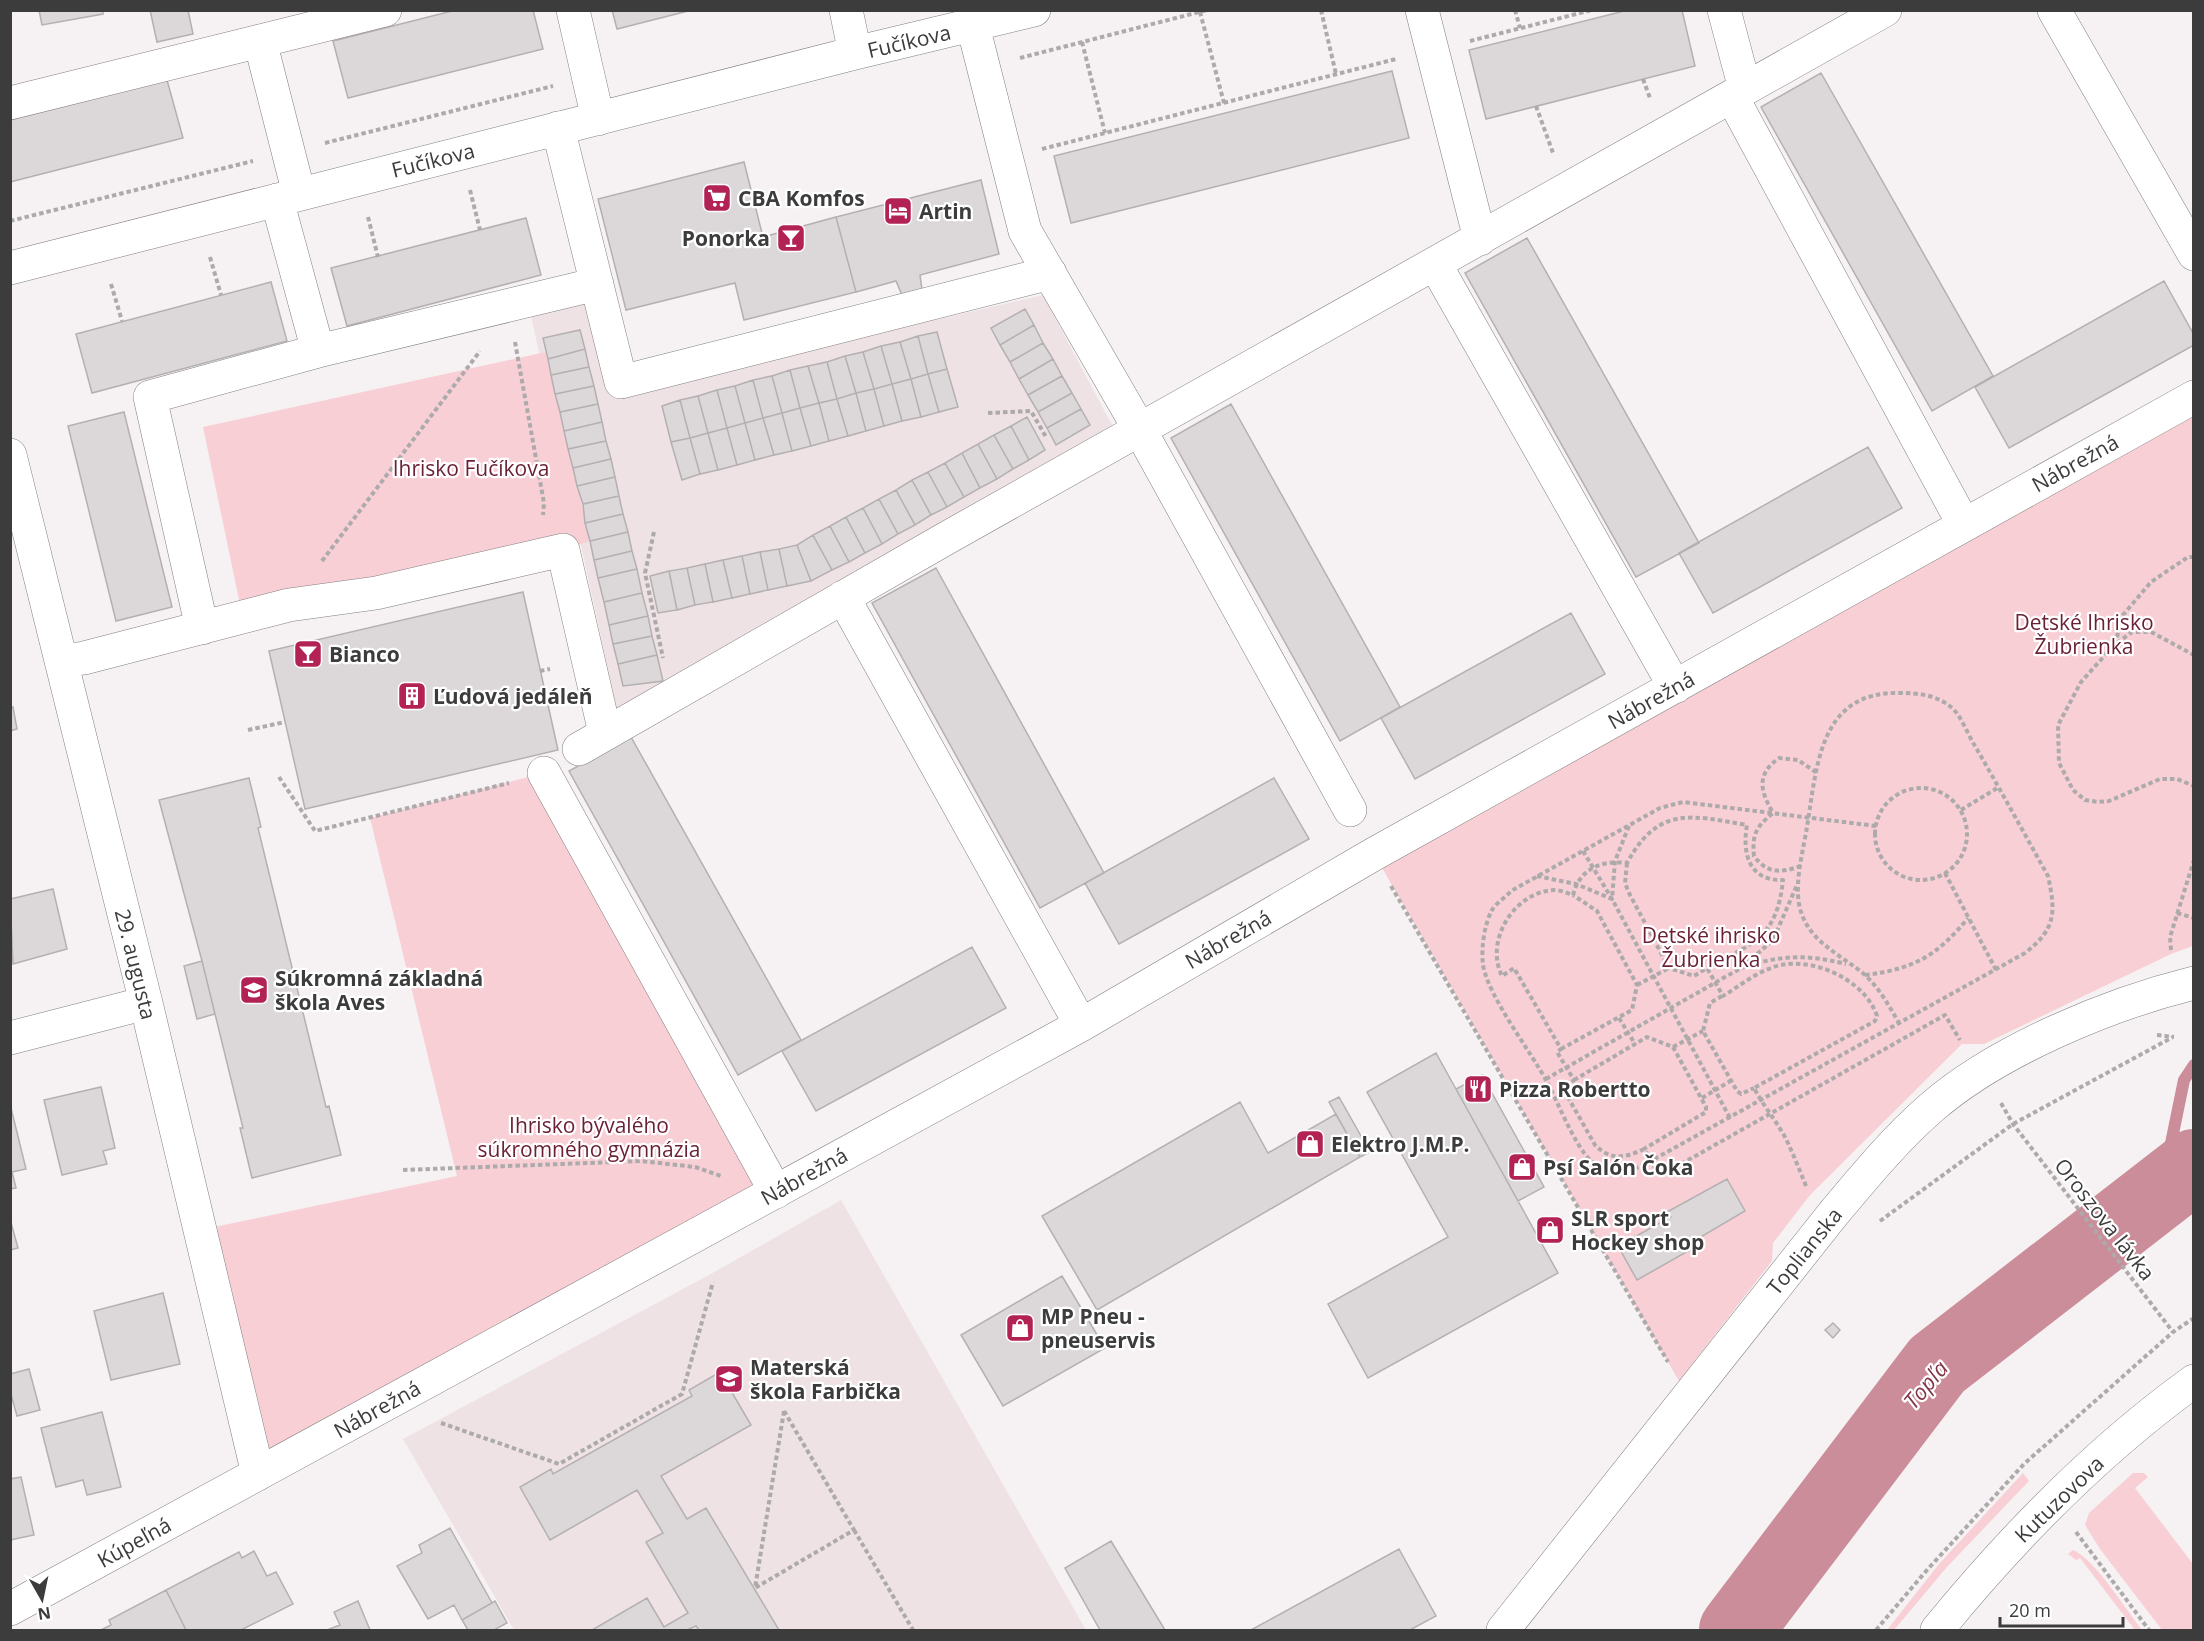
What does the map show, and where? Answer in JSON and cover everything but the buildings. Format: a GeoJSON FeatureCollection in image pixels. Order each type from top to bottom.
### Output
{"type":"FeatureCollection","features":[{"type":"Feature","properties":{"kind":"street"},"geometry":{"type":"LineString","coordinates":[[10,103],[385,10]]}},
{"type":"Feature","properties":{"kind":"street"},"geometry":{"type":"LineString","coordinates":[[573,10],[598,118]]}},
{"type":"Feature","properties":{"kind":"street","name":"Fučíkova"},"geometry":{"type":"LineString","coordinates":[[846,10],[855,53]]}},
{"type":"Feature","properties":{"kind":"street","name":"Fučíkova"},"geometry":{"type":"LineString","coordinates":[[10,268],[855,53],[1034,10]]}},
{"type":"Feature","properties":{"kind":"street"},"geometry":{"type":"LineString","coordinates":[[1422,10],[1480,239]]}},
{"type":"Feature","properties":{"kind":"street"},"geometry":{"type":"LineString","coordinates":[[1724,10],[1739,93],[1964,525]]}},
{"type":"Feature","properties":{"kind":"street"},"geometry":{"type":"LineString","coordinates":[[61,661],[84,658],[289,605],[376,593],[563,550],[592,741],[843,597],[1885,10]]}},
{"type":"Feature","properties":{"kind":"street"},"geometry":{"type":"LineString","coordinates":[[2054,10],[2192,250]]}},
{"type":"Feature","properties":{"kind":"street"},"geometry":{"type":"LineString","coordinates":[[973,26],[1025,231],[1140,430],[1350,810]]}},
{"type":"Feature","properties":{"kind":"street"},"geometry":{"type":"LineString","coordinates":[[260,41],[318,351]]}},
{"type":"Feature","properties":{"kind":"street"},"geometry":{"type":"LineString","coordinates":[[558,128],[621,382],[1050,273]]}},
{"type":"Feature","properties":{"kind":"street"},"geometry":{"type":"LineString","coordinates":[[1435,264],[1674,687]]}},
{"type":"Feature","properties":{"kind":"street"},"geometry":{"type":"LineString","coordinates":[[202,628],[150,397],[318,351],[597,284]]}},
{"type":"Feature","properties":{"kind":"street","name":"Nábrežná"},"geometry":{"type":"LineString","coordinates":[[258,1474],[1081,1025],[1374,855],[2193,397]]}},
{"type":"Feature","properties":{"kind":"street","name":"29. augusta"},"geometry":{"type":"LineString","coordinates":[[10,455],[146,1003],[258,1474]]}},
{"type":"Feature","properties":{"kind":"street"},"geometry":{"type":"LineString","coordinates":[[843,597],[1081,1025]]}},
{"type":"Feature","properties":{"kind":"street"},"geometry":{"type":"LineString","coordinates":[[544,773],[776,1192]]}},
{"type":"Feature","properties":{"kind":"street","name":"Toplianska"},"geometry":{"type":"LineString","coordinates":[[1503,1630],[1833,1214],[1886,1151],[1933,1106],[1981,1072],[2050,1035],[2114,1007],[2193,983]]}},
{"type":"Feature","properties":{"kind":"street"},"geometry":{"type":"LineString","coordinates":[[10,1038],[146,1003]]}},
{"type":"Feature","properties":{"kind":"street","name":"Kutuzovova"},"geometry":{"type":"LineString","coordinates":[[1937,1630],[2011,1545],[2055,1502],[2144,1417],[2193,1381]]}},
{"type":"Feature","properties":{"kind":"street","name":"Kúpeľná"},"geometry":{"type":"LineString","coordinates":[[10,1609],[258,1474]]}},
{"type":"Feature","properties":{"kind":"path"},"geometry":{"type":"LineString","coordinates":[[1013,60],[1207,10]]}},
{"type":"Feature","properties":{"kind":"path"},"geometry":{"type":"LineString","coordinates":[[1322,10],[1336,74]]}},
{"type":"Feature","properties":{"kind":"path"},"geometry":{"type":"LineString","coordinates":[[1515,10],[1520,28]]}},
{"type":"Feature","properties":{"kind":"path"},"geometry":{"type":"LineString","coordinates":[[1007,158],[1592,10]]}},
{"type":"Feature","properties":{"kind":"path"},"geometry":{"type":"LineString","coordinates":[[1200,12],[1224,103]]}},
{"type":"Feature","properties":{"kind":"path"},"geometry":{"type":"LineString","coordinates":[[1082,42],[1105,133]]}},
{"type":"Feature","properties":{"kind":"path"},"geometry":{"type":"LineString","coordinates":[[1536,106],[1568,190]]}},
{"type":"Feature","properties":{"kind":"path"},"geometry":{"type":"LineString","coordinates":[[470,190],[480,230]]}},
{"type":"Feature","properties":{"kind":"path"},"geometry":{"type":"LineString","coordinates":[[368,216],[378,256]]}},
{"type":"Feature","properties":{"kind":"path"},"geometry":{"type":"LineString","coordinates":[[210,257],[221,295]]}},
{"type":"Feature","properties":{"kind":"path"},"geometry":{"type":"LineString","coordinates":[[111,284],[122,321]]}},
{"type":"Feature","properties":{"kind":"path"},"geometry":{"type":"LineString","coordinates":[[516,303],[513,331],[543,503],[540,555]]}},
{"type":"Feature","properties":{"kind":"path"},"geometry":{"type":"LineString","coordinates":[[289,605],[481,350]]}},
{"type":"Feature","properties":{"kind":"path"},"geometry":{"type":"LineString","coordinates":[[988,413],[1031,411],[1065,472]]}},
{"type":"Feature","properties":{"kind":"path"},"geometry":{"type":"LineString","coordinates":[[654,532],[645,573],[654,615]]}},
{"type":"Feature","properties":{"kind":"path"},"geometry":{"type":"LineString","coordinates":[[2115,644],[2123,615],[2151,582],[2193,556]]}},
{"type":"Feature","properties":{"kind":"path"},"geometry":{"type":"LineString","coordinates":[[2193,655],[2186,649],[2151,632],[2132,632],[2115,644],[2081,682],[2058,725],[2059,763],[2073,790],[2085,800],[2109,801],[2160,779],[2177,779],[2193,786]]}},
{"type":"Feature","properties":{"kind":"path"},"geometry":{"type":"LineString","coordinates":[[2186,649],[2193,649]]}},
{"type":"Feature","properties":{"kind":"path"},"geometry":{"type":"LineString","coordinates":[[1876,826],[1809,818],[1683,802],[1660,808],[1511,891],[1492,910],[1484,939],[1484,964],[1490,985],[1546,1079],[1584,1151],[1593,1163],[1609,1170],[1625,1171],[1651,1162],[2025,953],[2044,938],[2054,905],[2048,876],[1952,708],[1923,693],[1887,692],[1866,696],[1846,709],[1833,723],[1823,739],[1809,818],[1799,881],[1799,904],[1808,927],[1825,947],[1864,975],[1883,995],[1899,1023]]}},
{"type":"Feature","properties":{"kind":"path"},"geometry":{"type":"LineString","coordinates":[[248,730],[285,722]]}},
{"type":"Feature","properties":{"kind":"path"},"geometry":{"type":"LineString","coordinates":[[1773,813],[1763,796],[1762,785],[1770,765],[1779,758],[1789,758],[1798,760],[1817,773]]}},
{"type":"Feature","properties":{"kind":"path"},"geometry":{"type":"LineString","coordinates":[[279,777],[315,831],[544,773]]}},
{"type":"Feature","properties":{"kind":"path"},"geometry":{"type":"LineString","coordinates":[[1921,788],[1937,790],[1951,798],[1961,810],[1967,824],[1964,853],[1956,865],[1945,873],[1919,880],[1894,872],[1885,863],[1879,851],[1876,826],[1881,811],[1892,799],[1905,790],[1921,788]]}},
{"type":"Feature","properties":{"kind":"path"},"geometry":{"type":"LineString","coordinates":[[1961,810],[1999,788]]}},
{"type":"Feature","properties":{"kind":"path"},"geometry":{"type":"LineString","coordinates":[[1773,813],[1758,826],[1754,838],[1754,856],[1765,868],[1774,871],[1782,872],[1801,866]]}},
{"type":"Feature","properties":{"kind":"path"},"geometry":{"type":"LineString","coordinates":[[1670,819],[1705,819],[1746,825],[1745,854],[1750,866],[1761,876],[1783,880],[1781,903],[1767,932],[1694,976],[1669,968],[1629,893],[1625,883],[1627,863],[1646,834],[1670,819]]}},
{"type":"Feature","properties":{"kind":"path"},"geometry":{"type":"LineString","coordinates":[[1612,899],[1615,861],[1629,825]]}},
{"type":"Feature","properties":{"kind":"path"},"geometry":{"type":"LineString","coordinates":[[1583,850],[1612,899],[1730,1118]]}},
{"type":"Feature","properties":{"kind":"path"},"geometry":{"type":"LineString","coordinates":[[2171,954],[2170,937],[2193,860]]}},
{"type":"Feature","properties":{"kind":"path"},"geometry":{"type":"LineString","coordinates":[[1573,895],[1575,885],[1586,872],[1608,861],[1627,863]]}},
{"type":"Feature","properties":{"kind":"path"},"geometry":{"type":"LineString","coordinates":[[1945,873],[1996,970]]}},
{"type":"Feature","properties":{"kind":"path"},"geometry":{"type":"LineString","coordinates":[[1536,876],[1575,885],[1612,899]]}},
{"type":"Feature","properties":{"kind":"path"},"geometry":{"type":"LineString","coordinates":[[1388,880],[1673,1371]]}},
{"type":"Feature","properties":{"kind":"path"},"geometry":{"type":"LineString","coordinates":[[1741,968],[1773,940],[1799,881]]}},
{"type":"Feature","properties":{"kind":"path"},"geometry":{"type":"LineString","coordinates":[[1561,1049],[1515,968],[1502,975],[1497,962],[1505,921],[1524,900],[1538,893],[1556,890],[1573,895],[1597,911],[1637,985],[1632,1010],[1557,1052],[1574,1080]]}},
{"type":"Feature","properties":{"kind":"path"},"geometry":{"type":"LineString","coordinates":[[2177,913],[2193,918]]}},
{"type":"Feature","properties":{"kind":"path"},"geometry":{"type":"LineString","coordinates":[[1864,975],[1893,971],[1927,958],[1948,942],[1968,918]]}},
{"type":"Feature","properties":{"kind":"path"},"geometry":{"type":"LineString","coordinates":[[1546,1079],[1565,1066],[1741,968],[1772,958],[1797,956],[1849,964]]}},
{"type":"Feature","properties":{"kind":"path"},"geometry":{"type":"LineString","coordinates":[[1807,965],[1848,980],[1876,1012],[1875,1021],[1741,1094],[1703,1031],[1710,1003],[1773,967],[1807,965]]}},
{"type":"Feature","properties":{"kind":"path"},"geometry":{"type":"LineString","coordinates":[[1637,985],[1669,968]]}},
{"type":"Feature","properties":{"kind":"path"},"geometry":{"type":"LineString","coordinates":[[1707,968],[1723,996]]}},
{"type":"Feature","properties":{"kind":"path"},"geometry":{"type":"LineString","coordinates":[[1644,1149],[1659,1176],[1946,1015],[1962,1044]]}},
{"type":"Feature","properties":{"kind":"path"},"geometry":{"type":"LineString","coordinates":[[1619,1018],[1635,1044]]}},
{"type":"Feature","properties":{"kind":"path"},"geometry":{"type":"LineString","coordinates":[[1673,1047],[1703,1031]]}},
{"type":"Feature","properties":{"kind":"path"},"geometry":{"type":"LineString","coordinates":[[1879,1213],[1874,1224],[1893,1214],[2013,1124],[2174,1037],[2152,1034]]}},
{"type":"Feature","properties":{"kind":"path"},"geometry":{"type":"LineString","coordinates":[[1647,1038],[1673,1047],[1706,1107],[1703,1116],[1644,1149],[1618,1157],[1602,1152],[1595,1145],[1566,1092],[1568,1083],[1635,1044],[1647,1038]]}},
{"type":"Feature","properties":{"kind":"path"},"geometry":{"type":"LineString","coordinates":[[1702,1098],[1732,1080]]}},
{"type":"Feature","properties":{"kind":"path"},"geometry":{"type":"LineString","coordinates":[[1754,1088],[1787,1140],[1810,1195]]}},
{"type":"Feature","properties":{"kind":"path","name":"Oroszova lávka"},"geometry":{"type":"LineString","coordinates":[[1996,1095],[2013,1124],[2173,1332]]}},
{"type":"Feature","properties":{"kind":"path"},"geometry":{"type":"LineString","coordinates":[[403,1170],[641,1161],[695,1167],[724,1177]]}},
{"type":"Feature","properties":{"kind":"path"},"geometry":{"type":"LineString","coordinates":[[441,1423],[559,1464],[682,1394],[713,1282]]}},
{"type":"Feature","properties":{"kind":"path"},"geometry":{"type":"LineString","coordinates":[[1876,1630],[1927,1570],[2024,1464],[2173,1332],[2193,1318]]}},
{"type":"Feature","properties":{"kind":"path"},"geometry":{"type":"LineString","coordinates":[[854,1530],[755,1588],[783,1411],[843,1510],[913,1630]]}},
{"type":"Feature","properties":{"kind":"path"},"geometry":{"type":"LineString","coordinates":[[2075,1531],[2149,1630]]}},
{"type":"Feature","properties":{"kind":"shaded area"},"geometry":{"type":"Polygon","coordinates":[[[1043,295],[1113,427],[618,715],[531,316],[589,302],[613,395],[1043,295]]]}},
{"type":"Feature","properties":{"kind":"shaded area","name":"Materská škola Farbička"},"geometry":{"type":"Polygon","coordinates":[[[841,1200],[1086,1630],[514,1630],[403,1439],[709,1275],[841,1200]]]}},
{"type":"Feature","properties":{"kind":"green space","name":"Ihrisko Fučíkova"},"geometry":{"type":"Polygon","coordinates":[[[546,352],[590,541],[563,550],[243,619],[203,427],[546,352]]]}},
{"type":"Feature","properties":{"kind":"green space","name":"Detské ihrisko Žubrienka"},"geometry":{"type":"Polygon","coordinates":[[[2193,397],[2193,946],[2171,954],[1984,1044],[1962,1044],[1810,1195],[1773,1243],[1772,1261],[1679,1381],[1374,854],[2193,397]]]}},
{"type":"Feature","properties":{"kind":"green space","name":"Ihrisko bývalého súkromného gymnázia"},"geometry":{"type":"Polygon","coordinates":[[[544,773],[776,1192],[258,1474],[200,1230],[457,1176],[370,818],[544,773]]]}},
{"type":"Feature","properties":{"kind":"green space"},"geometry":{"type":"Polygon","coordinates":[[[2023,1473],[2029,1481],[1947,1567],[1894,1630],[1887,1630],[1939,1564],[2023,1473]]]}},
{"type":"Feature","properties":{"kind":"green space"},"geometry":{"type":"Polygon","coordinates":[[[2133,1473],[2144,1473],[2148,1477],[2135,1488],[2193,1564],[2193,1630],[2162,1630],[2100,1549],[2085,1525],[2089,1513],[2133,1473]]]}},
{"type":"Feature","properties":{"kind":"green space"},"geometry":{"type":"Polygon","coordinates":[[[2073,1550],[2091,1563],[2142,1630],[2135,1630],[2080,1558],[2076,1560],[2068,1554],[2073,1550]]]}},
{"type":"Feature","properties":{"kind":"waterway"},"geometry":{"type":"LineString","coordinates":[[2161,1192],[2184,1080],[2194,1065]]}},
{"type":"Feature","properties":{"kind":"waterway","name":"Topľa"},"geometry":{"type":"LineString","coordinates":[[1736,1630],[1937,1365],[2194,1166]]}},
{"type":"Feature","properties":{"kind":"place","name":"CBA Komfos"},"geometry":{"type":"Point","coordinates":[717,198]}},
{"type":"Feature","properties":{"kind":"place","name":"Artin"},"geometry":{"type":"Point","coordinates":[898,211]}},
{"type":"Feature","properties":{"kind":"place","name":"Ponorka"},"geometry":{"type":"Point","coordinates":[791,238]}},
{"type":"Feature","properties":{"kind":"place","name":"Bianco"},"geometry":{"type":"Point","coordinates":[308,654]}},
{"type":"Feature","properties":{"kind":"place","name":"Ľudová jedáleň"},"geometry":{"type":"Point","coordinates":[412,696]}},
{"type":"Feature","properties":{"kind":"place","name":"Súkromná základná škola Aves"},"geometry":{"type":"Point","coordinates":[254,990]}},
{"type":"Feature","properties":{"kind":"place","name":"Pizza Robertto"},"geometry":{"type":"Point","coordinates":[1478,1089]}},
{"type":"Feature","properties":{"kind":"place","name":"Elektro J.M.P."},"geometry":{"type":"Point","coordinates":[1310,1144]}},
{"type":"Feature","properties":{"kind":"place","name":"Psí Salón Čoka"},"geometry":{"type":"Point","coordinates":[1522,1167]}},
{"type":"Feature","properties":{"kind":"place","name":"SLR sport Hockey shop"},"geometry":{"type":"Point","coordinates":[1550,1230]}},
{"type":"Feature","properties":{"kind":"place","name":"MP Pneu - pneuservis"},"geometry":{"type":"Point","coordinates":[1020,1328]}},
{"type":"Feature","properties":{"kind":"place","name":"Materská škola Farbička"},"geometry":{"type":"Point","coordinates":[729,1379]}},
{"type":"Feature","properties":{"kind":"park label","name":"Detské Ihrisko Žubrienka"},"geometry":{"type":"Point","coordinates":[2084,634]}}]}
